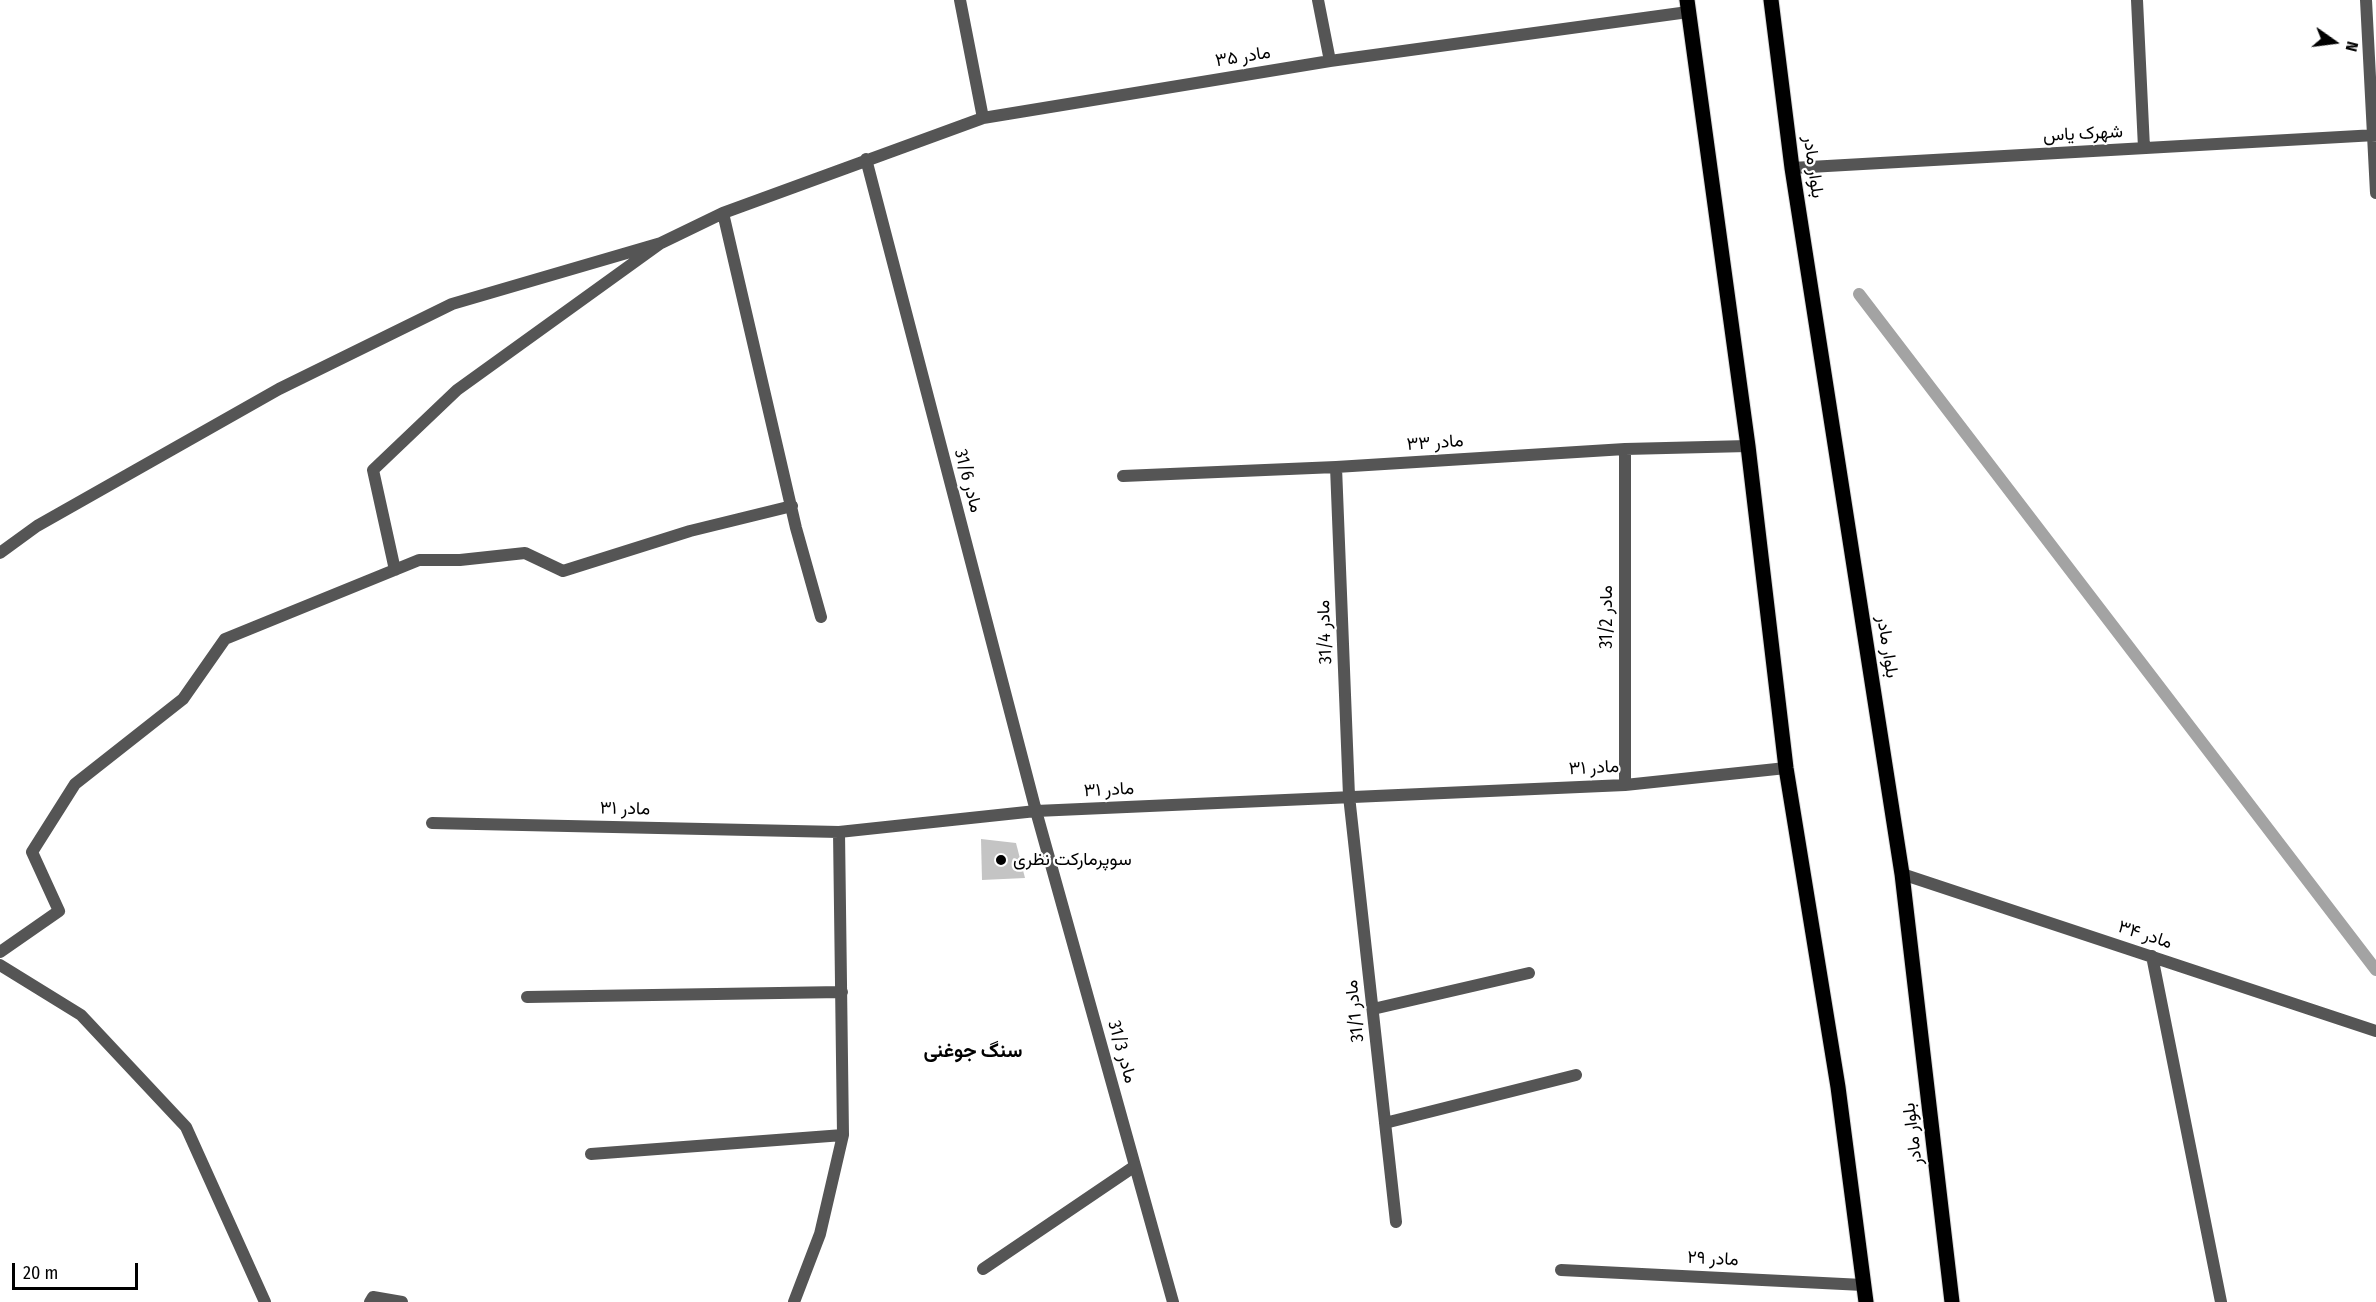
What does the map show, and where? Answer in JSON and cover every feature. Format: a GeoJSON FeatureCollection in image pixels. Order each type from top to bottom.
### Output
{"type":"FeatureCollection","features":[{"type":"Feature","properties":{"kind":"main road","name":"بلوار مادر"},"geometry":{"type":"LineString","coordinates":[[1771,0],[1792,168],[1902,874],[1952,1302]]}},
{"type":"Feature","properties":{"kind":"main road"},"geometry":{"type":"LineString","coordinates":[[1687,6],[1748,446],[1786,768],[1838,1087],[1866,1302]]}},
{"type":"Feature","properties":{"kind":"street"},"geometry":{"type":"LineString","coordinates":[[960,0],[983,118]]}},
{"type":"Feature","properties":{"kind":"street"},"geometry":{"type":"LineString","coordinates":[[1318,0],[1330,62]]}},
{"type":"Feature","properties":{"kind":"street"},"geometry":{"type":"LineString","coordinates":[[2137,0],[2144,148]]}},
{"type":"Feature","properties":{"kind":"street"},"geometry":{"type":"LineString","coordinates":[[2366,0],[2376,193]]}},
{"type":"Feature","properties":{"kind":"street","name":"مادر ۳۵"},"geometry":{"type":"LineString","coordinates":[[661,243],[723,213],[983,118],[1687,6]]}},
{"type":"Feature","properties":{"kind":"street","name":"شهرک یاس"},"geometry":{"type":"LineString","coordinates":[[1792,168],[2374,135]]}},
{"type":"Feature","properties":{"kind":"street","name":"مادر 31/6"},"geometry":{"type":"LineString","coordinates":[[866,159],[1036,811]]}},
{"type":"Feature","properties":{"kind":"street"},"geometry":{"type":"LineString","coordinates":[[723,213],[792,506],[821,617]]}},
{"type":"Feature","properties":{"kind":"street"},"geometry":{"type":"LineString","coordinates":[[0,553],[37,526],[279,389],[452,304],[661,243]]}},
{"type":"Feature","properties":{"kind":"street"},"geometry":{"type":"LineString","coordinates":[[395,570],[373,470],[457,390],[661,243]]}},
{"type":"Feature","properties":{"kind":"street","name":"مادر ۳۳"},"geometry":{"type":"LineString","coordinates":[[1123,476],[1336,467],[1625,449],[1748,446]]}},
{"type":"Feature","properties":{"kind":"street","name":"مادر 31/2"},"geometry":{"type":"LineString","coordinates":[[1625,449],[1625,785]]}},
{"type":"Feature","properties":{"kind":"street","name":"مادر 31/4"},"geometry":{"type":"LineString","coordinates":[[1336,467],[1349,796]]}},
{"type":"Feature","properties":{"kind":"street"},"geometry":{"type":"LineString","coordinates":[[0,952],[58,911],[32,852],[75,784],[183,699],[225,639],[419,560],[460,560],[525,553],[563,571],[690,531],[792,506]]}},
{"type":"Feature","properties":{"kind":"street","name":"مادر ۳۱"},"geometry":{"type":"LineString","coordinates":[[432,824],[839,832],[1036,811],[1625,785],[1786,768]]}},
{"type":"Feature","properties":{"kind":"street","name":"مادر 31/1"},"geometry":{"type":"LineString","coordinates":[[1349,796],[1396,1222]]}},
{"type":"Feature","properties":{"kind":"street","name":"مادر 31/3"},"geometry":{"type":"LineString","coordinates":[[1036,811],[1173,1302]]}},
{"type":"Feature","properties":{"kind":"street"},"geometry":{"type":"LineString","coordinates":[[794,1302],[820,1234],[843,1135],[839,832]]}},
{"type":"Feature","properties":{"kind":"street","name":"مادر ۳۴"},"geometry":{"type":"LineString","coordinates":[[1902,874],[2376,1031]]}},
{"type":"Feature","properties":{"kind":"street"},"geometry":{"type":"LineString","coordinates":[[2152,956],[2221,1302]]}},
{"type":"Feature","properties":{"kind":"street"},"geometry":{"type":"LineString","coordinates":[[0,964],[81,1015],[186,1127],[265,1302]]}},
{"type":"Feature","properties":{"kind":"street"},"geometry":{"type":"LineString","coordinates":[[1373,1009],[1529,973]]}},
{"type":"Feature","properties":{"kind":"street"},"geometry":{"type":"LineString","coordinates":[[527,997],[842,992]]}},
{"type":"Feature","properties":{"kind":"street"},"geometry":{"type":"LineString","coordinates":[[1385,1123],[1576,1075]]}},
{"type":"Feature","properties":{"kind":"street"},"geometry":{"type":"LineString","coordinates":[[591,1154],[843,1135]]}},
{"type":"Feature","properties":{"kind":"street"},"geometry":{"type":"LineString","coordinates":[[983,1269],[1135,1166]]}},
{"type":"Feature","properties":{"kind":"street","name":"مادر ۲۹"},"geometry":{"type":"LineString","coordinates":[[1561,1270],[1863,1285]]}},
{"type":"Feature","properties":{"kind":"street"},"geometry":{"type":"LineString","coordinates":[[370,1302],[373,1297],[402,1302]]}},
{"type":"Feature","properties":{"kind":"building","name":"سوپرمارکت نظری"},"geometry":{"type":"Polygon","coordinates":[[[981,839],[1016,843],[1025,878],[982,880],[981,839]]]}},
{"type":"Feature","properties":{"kind":"waterway"},"geometry":{"type":"LineString","coordinates":[[1859,294],[2376,970]]}},
{"type":"Feature","properties":{"kind":"place","name":"سوپرمارکت نظری"},"geometry":{"type":"Point","coordinates":[1001,860]}},
{"type":"Feature","properties":{"kind":"district","name":"سنگ جوغنی"},"geometry":{"type":"Point","coordinates":[973,1051]}}]}
